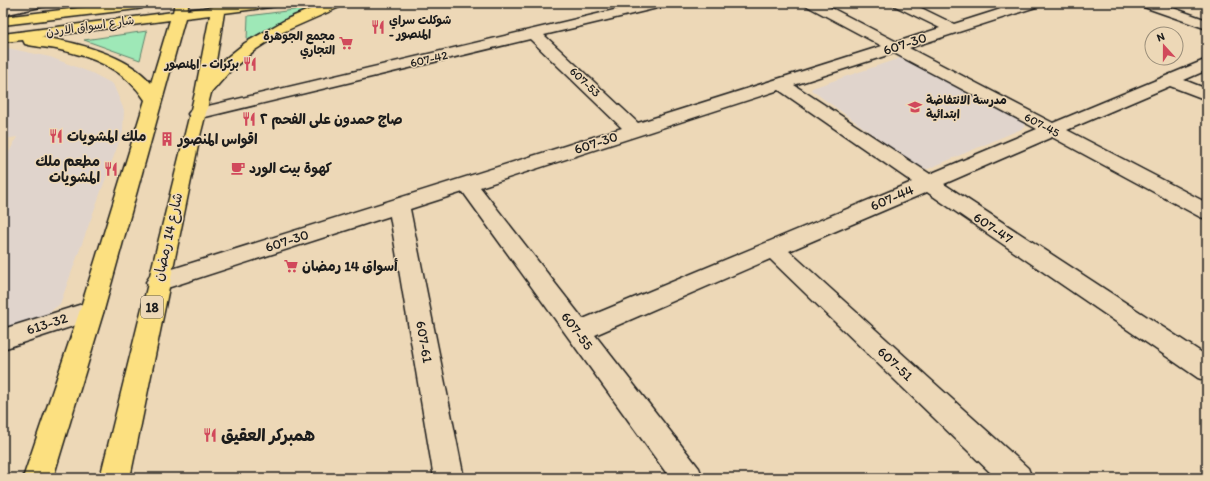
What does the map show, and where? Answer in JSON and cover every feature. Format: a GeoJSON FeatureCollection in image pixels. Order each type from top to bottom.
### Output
{"type":"FeatureCollection","features":[{"type":"Feature","properties":{"kind":"main road"},"geometry":{"type":"LineString","coordinates":[[3,21],[69,3]]}},
{"type":"Feature","properties":{"kind":"main road","name":"شارع اسواق الاردن"},"geometry":{"type":"LineString","coordinates":[[3,21],[152,3]]}},
{"type":"Feature","properties":{"kind":"main road","name":"شارع اسواق الاردن"},"geometry":{"type":"LineString","coordinates":[[3,39],[180,9],[270,3]]}},
{"type":"Feature","properties":{"kind":"main road"},"geometry":{"type":"LineString","coordinates":[[203,92],[224,67],[250,46],[279,29],[337,3]]}},
{"type":"Feature","properties":{"kind":"main road","name":"شارع 14 رمضان"},"geometry":{"type":"LineString","coordinates":[[115,478],[158,282],[203,92],[219,6]]}},
{"type":"Feature","properties":{"kind":"main road"},"geometry":{"type":"LineString","coordinates":[[38,478],[92,310],[180,9]]}},
{"type":"Feature","properties":{"kind":"main road"},"geometry":{"type":"LineString","coordinates":[[3,39],[34,41],[76,50],[111,61],[138,78],[154,100]]}},
{"type":"Feature","properties":{"kind":"street"},"geometry":{"type":"LineString","coordinates":[[3,12],[40,3]]}},
{"type":"Feature","properties":{"kind":"street","name":"607-42"},"geometry":{"type":"LineString","coordinates":[[194,128],[534,34],[661,3]]}},
{"type":"Feature","properties":{"kind":"street","name":"607-45"},"geometry":{"type":"LineString","coordinates":[[812,3],[1207,212]]}},
{"type":"Feature","properties":{"kind":"street"},"geometry":{"type":"LineString","coordinates":[[900,3],[953,29]]}},
{"type":"Feature","properties":{"kind":"street","name":"607-30"},"geometry":{"type":"LineString","coordinates":[[158,282],[1034,3]]}},
{"type":"Feature","properties":{"kind":"street"},"geometry":{"type":"LineString","coordinates":[[1146,3],[1207,25]]}},
{"type":"Feature","properties":{"kind":"street","name":"607-53"},"geometry":{"type":"LineString","coordinates":[[534,34],[635,130]]}},
{"type":"Feature","properties":{"kind":"street","name":"607-44"},"geometry":{"type":"LineString","coordinates":[[578,332],[1207,64]]}},
{"type":"Feature","properties":{"kind":"street"},"geometry":{"type":"LineString","coordinates":[[1170,80],[1207,95]]}},
{"type":"Feature","properties":{"kind":"street","name":"607-47"},"geometry":{"type":"LineString","coordinates":[[781,84],[1207,370]]}},
{"type":"Feature","properties":{"kind":"street","name":"607-55"},"geometry":{"type":"LineString","coordinates":[[467,184],[688,478]]}},
{"type":"Feature","properties":{"kind":"street","name":"607-61"},"geometry":{"type":"LineString","coordinates":[[399,205],[449,478]]}},
{"type":"Feature","properties":{"kind":"street","name":"607-51"},"geometry":{"type":"LineString","coordinates":[[773,249],[1017,478]]}},
{"type":"Feature","properties":{"kind":"street","name":"613-32"},"geometry":{"type":"LineString","coordinates":[[3,339],[92,310]]}},
{"type":"Feature","properties":{"kind":"shaded area"},"geometry":{"type":"Polygon","coordinates":[[[3,47],[50,57],[92,73],[113,84],[124,110],[123,131],[60,304],[46,315],[30,323],[3,332],[3,164],[17,137],[3,139],[3,47]]]}},
{"type":"Feature","properties":{"kind":"shaded area","name":"مدرسة الانتفاضة ابتدائية"},"geometry":{"type":"Polygon","coordinates":[[[900,58],[907,59],[1023,122],[1026,127],[928,169],[920,168],[811,90],[812,88],[900,58]]]}},
{"type":"Feature","properties":{"kind":"green space"},"geometry":{"type":"Polygon","coordinates":[[[309,8],[247,40],[248,16],[309,8]]]}},
{"type":"Feature","properties":{"kind":"green space"},"geometry":{"type":"Polygon","coordinates":[[[147,31],[140,60],[84,40],[147,31]]]}},
{"type":"Feature","properties":{"kind":"place","name":"شوكلت سراي - المنصور"},"geometry":{"type":"Point","coordinates":[378,27]}},
{"type":"Feature","properties":{"kind":"place","name":"مجمع الجوهرة التجاري"},"geometry":{"type":"Point","coordinates":[346,43]}},
{"type":"Feature","properties":{"kind":"place","name":"بركرات - المنصور"},"geometry":{"type":"Point","coordinates":[250,64]}},
{"type":"Feature","properties":{"kind":"place","name":"مدرسة الانتفاضة ابتدائية"},"geometry":{"type":"Point","coordinates":[915,107]}},
{"type":"Feature","properties":{"kind":"place","name":"صاج حمدون على الفحم ٢"},"geometry":{"type":"Point","coordinates":[249,119]}},
{"type":"Feature","properties":{"kind":"place","name":"ملك المشويات"},"geometry":{"type":"Point","coordinates":[56,136]}},
{"type":"Feature","properties":{"kind":"place","name":"اقواس المنصور"},"geometry":{"type":"Point","coordinates":[167,139]}},
{"type":"Feature","properties":{"kind":"place","name":"كهوة بيت الورد"},"geometry":{"type":"Point","coordinates":[238,168]}},
{"type":"Feature","properties":{"kind":"place","name":"مطعم ملك المشويات"},"geometry":{"type":"Point","coordinates":[111,169]}},
{"type":"Feature","properties":{"kind":"place","name":"أسواق 14 رمضان"},"geometry":{"type":"Point","coordinates":[291,266]}},
{"type":"Feature","properties":{"kind":"place","name":"همبركر العقيق"},"geometry":{"type":"Point","coordinates":[210,435]}}]}
